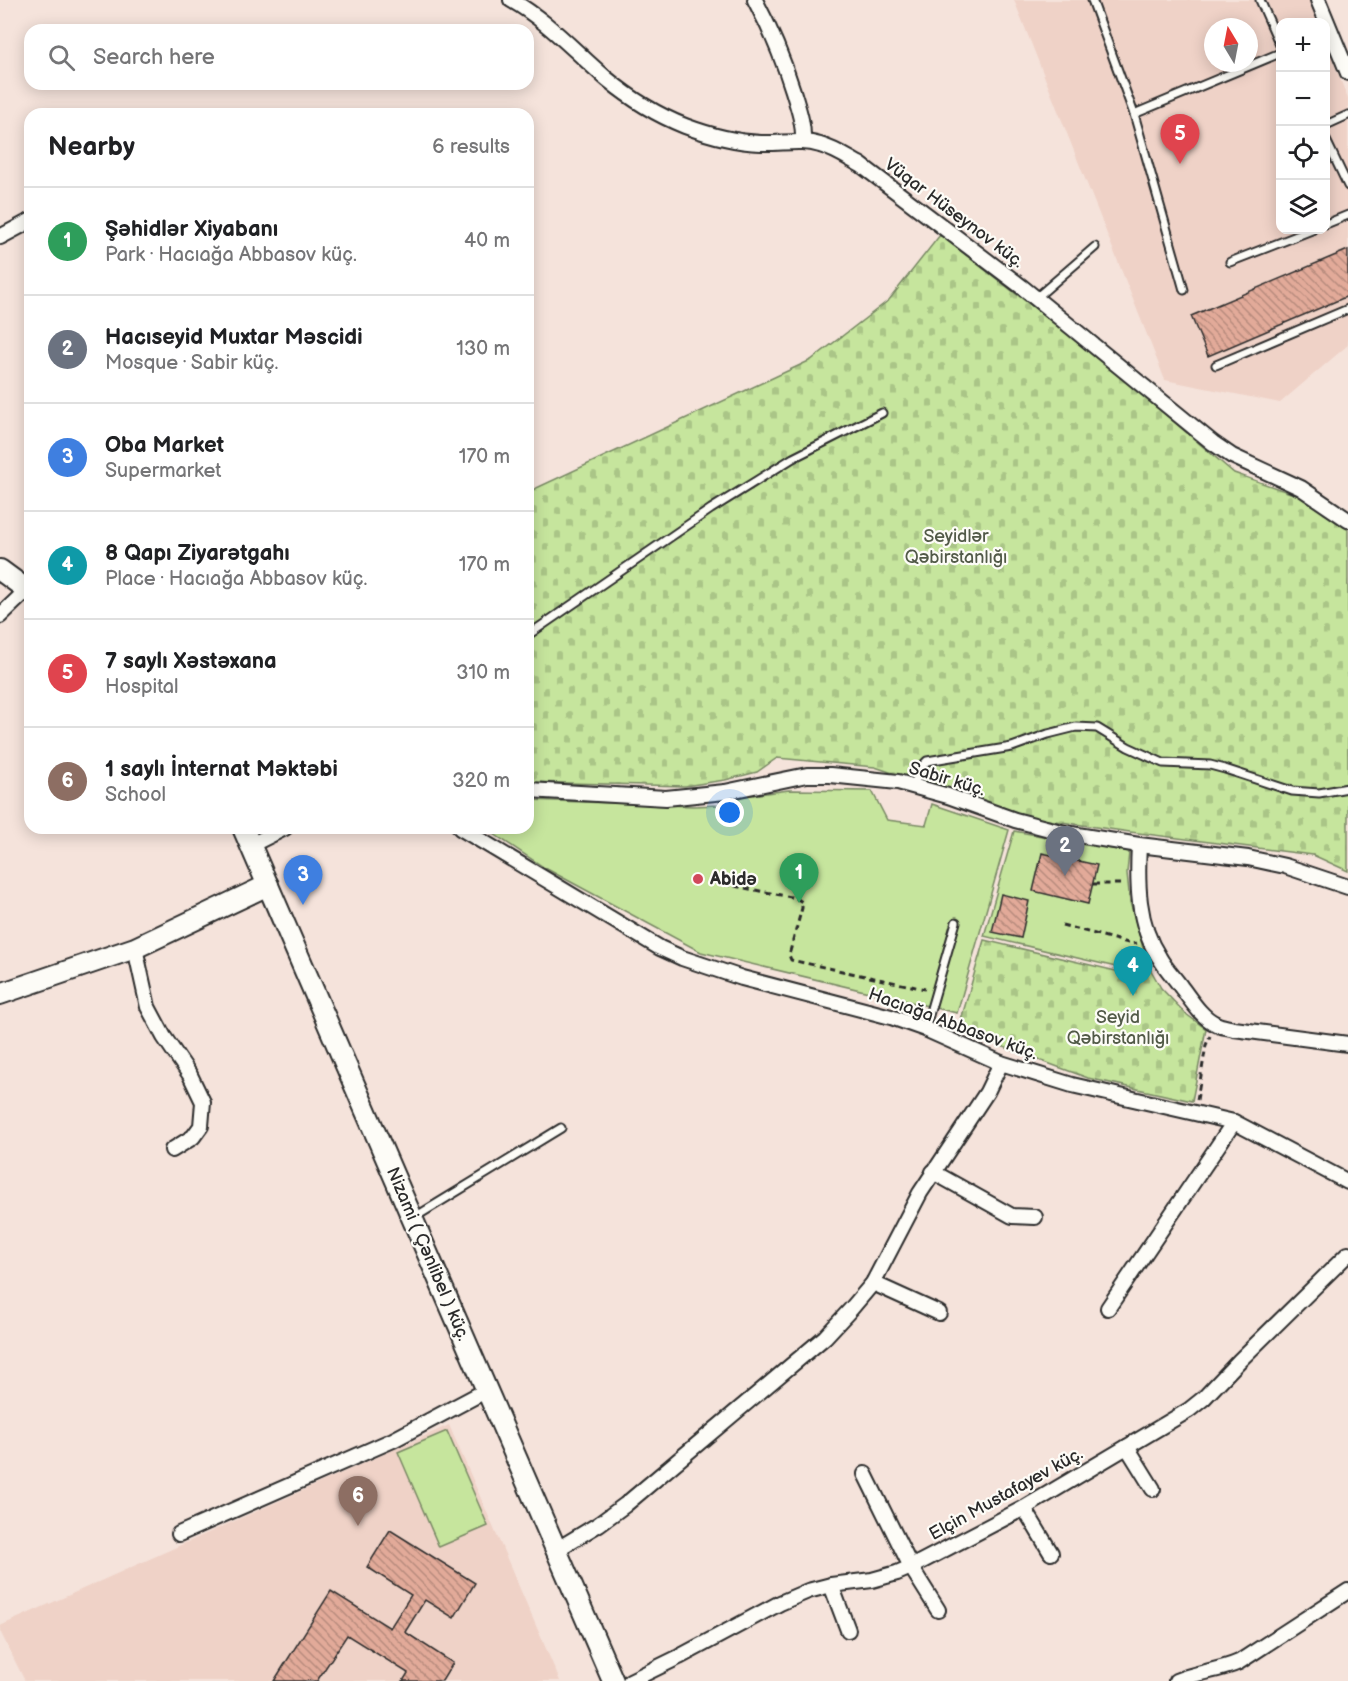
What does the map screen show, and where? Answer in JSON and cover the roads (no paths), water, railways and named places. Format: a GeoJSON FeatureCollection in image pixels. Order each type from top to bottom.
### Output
{"type":"FeatureCollection","features":[{"type":"Feature","properties":{"kind":"main road"},"geometry":{"type":"LineString","coordinates":[[0,570],[24,588]]}},
{"type":"Feature","properties":{"kind":"main road","name":"Nizami ( Çənlibel ) küç."},"geometry":{"type":"LineString","coordinates":[[247,836],[613,1681]]}},
{"type":"Feature","properties":{"kind":"main road"},"geometry":{"type":"LineString","coordinates":[[0,994],[135,948],[268,885]]}},
{"type":"Feature","properties":{"kind":"street","name":"Vüqar Hüseynov küç."},"geometry":{"type":"LineString","coordinates":[[511,0],[547,24],[605,78],[628,95],[685,126],[729,139],[749,142],[803,141],[836,151],[861,165],[1036,298],[1222,449],[1249,465],[1301,488],[1348,520]]}},
{"type":"Feature","properties":{"kind":"street"},"geometry":{"type":"LineString","coordinates":[[755,0],[782,57],[801,118],[804,131],[803,141]]}},
{"type":"Feature","properties":{"kind":"street"},"geometry":{"type":"LineString","coordinates":[[1318,0],[1348,73]]}},
{"type":"Feature","properties":{"kind":"street"},"geometry":{"type":"LineString","coordinates":[[0,237],[24,224]]}},
{"type":"Feature","properties":{"kind":"street"},"geometry":{"type":"LineString","coordinates":[[0,616],[24,595]]}},
{"type":"Feature","properties":{"kind":"street","name":"Sabir küç."},"geometry":{"type":"LineString","coordinates":[[534,790],[666,798],[725,792],[807,775],[898,782],[1065,833],[1248,858],[1285,866],[1348,887]]}},
{"type":"Feature","properties":{"kind":"street","name":"Hacıağa Abbasov küç."},"geometry":{"type":"LineString","coordinates":[[470,834],[660,948],[682,958],[742,978],[891,1017],[925,1029],[1001,1063],[1072,1086],[1233,1122],[1348,1182]]}},
{"type":"Feature","properties":{"kind":"street"},"geometry":{"type":"LineString","coordinates":[[1139,844],[1137,891],[1150,942],[1158,957],[1196,1008],[1217,1025],[1348,1044]]}},
{"type":"Feature","properties":{"kind":"street"},"geometry":{"type":"LineString","coordinates":[[135,948],[148,1007],[164,1037],[190,1075],[203,1102],[201,1126],[192,1137],[172,1150]]}},
{"type":"Feature","properties":{"kind":"street"},"geometry":{"type":"LineString","coordinates":[[556,1550],[599,1524],[624,1505],[825,1337],[851,1310],[873,1282],[920,1193],[987,1092],[1001,1063]]}},
{"type":"Feature","properties":{"kind":"street"},"geometry":{"type":"LineString","coordinates":[[1108,1308],[1233,1122]]}},
{"type":"Feature","properties":{"kind":"street"},"geometry":{"type":"LineString","coordinates":[[933,1172],[1012,1216],[1035,1217]]}},
{"type":"Feature","properties":{"kind":"street","name":"Elçin Mustafayev küç."},"geometry":{"type":"LineString","coordinates":[[630,1681],[780,1603],[808,1591],[831,1585],[872,1580],[911,1567],[1024,1508],[1127,1447],[1189,1410],[1204,1398],[1348,1254]]}},
{"type":"Feature","properties":{"kind":"street"},"geometry":{"type":"LineString","coordinates":[[873,1282],[939,1313]]}},
{"type":"Feature","properties":{"kind":"street"},"geometry":{"type":"LineString","coordinates":[[179,1534],[393,1440],[487,1390]]}},
{"type":"Feature","properties":{"kind":"street"},"geometry":{"type":"LineString","coordinates":[[1127,1447],[1153,1489]]}},
{"type":"Feature","properties":{"kind":"street"},"geometry":{"type":"LineString","coordinates":[[865,1474],[911,1567],[938,1610]]}},
{"type":"Feature","properties":{"kind":"street"},"geometry":{"type":"LineString","coordinates":[[1024,1508],[1052,1553]]}},
{"type":"Feature","properties":{"kind":"street"},"geometry":{"type":"LineString","coordinates":[[831,1585],[848,1630]]}},
{"type":"Feature","properties":{"kind":"street"},"geometry":{"type":"LineString","coordinates":[[1176,1681],[1196,1674],[1217,1676],[1348,1591]]}},
{"type":"Feature","properties":{"kind":"lane"},"geometry":{"type":"LineString","coordinates":[[1092,0],[1134,114],[1184,290]]}},
{"type":"Feature","properties":{"kind":"lane"},"geometry":{"type":"LineString","coordinates":[[1260,0],[1276,34]]}},
{"type":"Feature","properties":{"kind":"lane"},"geometry":{"type":"LineString","coordinates":[[1134,114],[1276,55]]}},
{"type":"Feature","properties":{"kind":"lane"},"geometry":{"type":"LineString","coordinates":[[1330,123],[1348,116]]}},
{"type":"Feature","properties":{"kind":"lane"},"geometry":{"type":"LineString","coordinates":[[1330,148],[1348,186]]}},
{"type":"Feature","properties":{"kind":"lane"},"geometry":{"type":"LineString","coordinates":[[1330,222],[1348,215]]}},
{"type":"Feature","properties":{"kind":"lane"},"geometry":{"type":"LineString","coordinates":[[1230,262],[1302,234]]}},
{"type":"Feature","properties":{"kind":"lane"},"geometry":{"type":"LineString","coordinates":[[1036,298],[1095,247]]}},
{"type":"Feature","properties":{"kind":"lane"},"geometry":{"type":"LineString","coordinates":[[1216,364],[1348,309]]}},
{"type":"Feature","properties":{"kind":"lane"},"geometry":{"type":"LineString","coordinates":[[534,631],[711,509],[793,458],[882,413]]}},
{"type":"Feature","properties":{"kind":"lane"},"geometry":{"type":"LineString","coordinates":[[913,786],[922,766],[927,761],[1012,747],[1076,727],[1097,728],[1128,747],[1163,763],[1210,765],[1292,791],[1319,793],[1348,789]]}},
{"type":"Feature","properties":{"kind":"lane"},"geometry":{"type":"LineString","coordinates":[[925,1029],[956,922]]}},
{"type":"Feature","properties":{"kind":"lane"},"geometry":{"type":"LineString","coordinates":[[412,1218],[561,1128]]}},
{"type":"Feature","properties":{"kind":"place","name":"7 saylı Xəstəxana"},"geometry":{"type":"Point","coordinates":[1180,164]}},
{"type":"Feature","properties":{"kind":"place","name":"Hacıseyid Muxtar Məscidi"},"geometry":{"type":"Point","coordinates":[1065,876]}},
{"type":"Feature","properties":{"kind":"place","name":"Abidə"},"geometry":{"type":"Point","coordinates":[698,879]}},
{"type":"Feature","properties":{"kind":"place","name":"Şəhidlər Xiyabanı"},"geometry":{"type":"Point","coordinates":[799,903]}},
{"type":"Feature","properties":{"kind":"place","name":"Oba Market"},"geometry":{"type":"Point","coordinates":[303,905]}},
{"type":"Feature","properties":{"kind":"place","name":"8 Qapı Ziyarətgahı"},"geometry":{"type":"Point","coordinates":[1133,996]}},
{"type":"Feature","properties":{"kind":"place","name":"1 saylı İnternat Məktəbi"},"geometry":{"type":"Point","coordinates":[358,1526]}},
{"type":"Feature","properties":{"kind":"park label","name":"Seyidlər Qəbirstanlığı"},"geometry":{"type":"Point","coordinates":[956,546]}},
{"type":"Feature","properties":{"kind":"park label","name":"Seyid Qəbirstanlığı"},"geometry":{"type":"Point","coordinates":[1118,1027]}}]}
